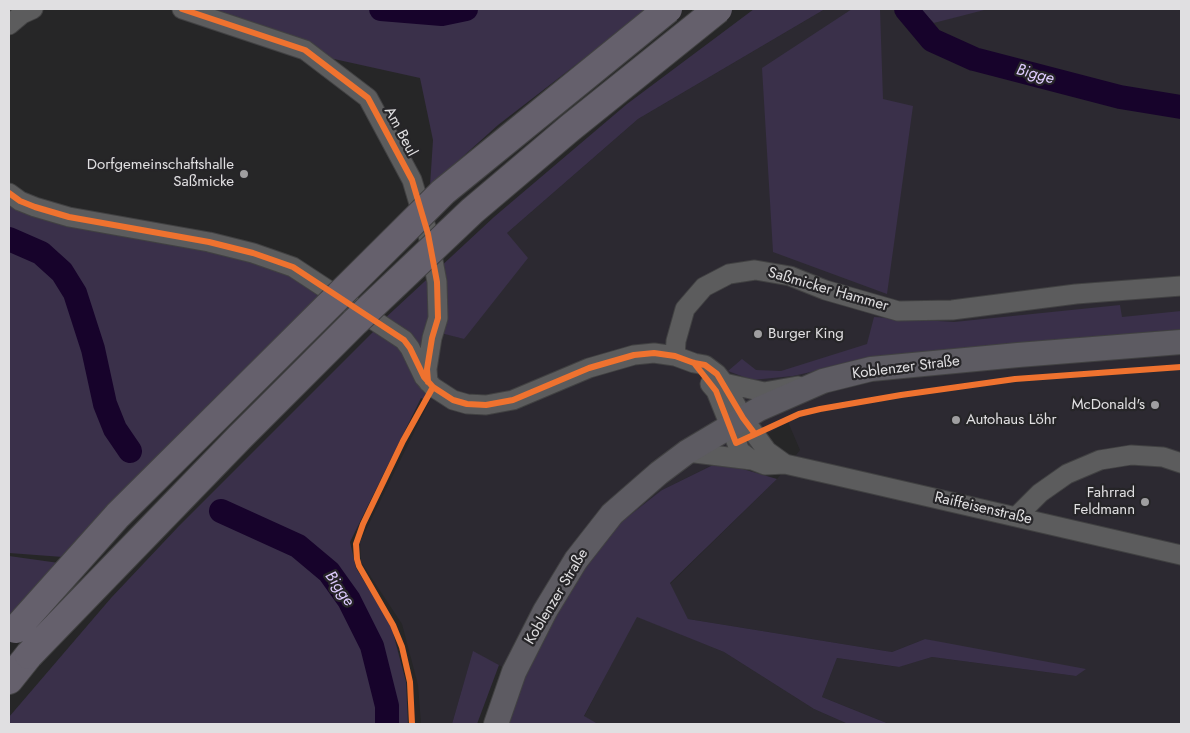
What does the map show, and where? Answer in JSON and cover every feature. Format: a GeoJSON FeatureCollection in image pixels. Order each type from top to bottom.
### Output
{"type":"FeatureCollection","features":[{"type":"Feature","properties":{"kind":"highway"},"geometry":{"type":"LineString","coordinates":[[12,633],[118,515],[443,192],[668,9]]}},
{"type":"Feature","properties":{"kind":"highway"},"geometry":{"type":"LineString","coordinates":[[9,680],[29,655],[240,437],[355,322],[472,211],[570,128],[718,9]]}},
{"type":"Feature","properties":{"kind":"main road","name":"Koblenzer Straße"},"geometry":{"type":"LineString","coordinates":[[496,724],[514,672],[545,611],[576,560],[612,514],[659,473],[687,452],[759,409],[824,381],[871,370],[1018,355],[1181,342]]}},
{"type":"Feature","properties":{"kind":"street"},"geometry":{"type":"LineString","coordinates":[[9,25],[22,14],[33,9]]}},
{"type":"Feature","properties":{"kind":"street","name":"Am Beul"},"geometry":{"type":"LineString","coordinates":[[182,9],[305,50],[368,98],[412,180],[428,234],[437,282],[438,318],[428,361],[431,384]]}},
{"type":"Feature","properties":{"kind":"street"},"geometry":{"type":"LineString","coordinates":[[9,194],[35,207],[69,217],[209,242],[253,253],[293,267],[404,340],[424,377],[453,400],[467,404],[486,405],[513,400],[589,368],[634,355],[654,353],[675,356],[705,365],[717,374],[724,383],[736,422],[740,451],[752,460]]}},
{"type":"Feature","properties":{"kind":"street","name":"Saßmicker Hammer"},"geometry":{"type":"LineString","coordinates":[[675,356],[676,341],[685,309],[704,287],[729,274],[755,270],[790,276],[825,290],[898,311],[952,310],[1076,294],[1181,286]]}},
{"type":"Feature","properties":{"kind":"street"},"geometry":{"type":"LineString","coordinates":[[694,363],[716,391],[736,422]]}},
{"type":"Feature","properties":{"kind":"street"},"geometry":{"type":"LineString","coordinates":[[724,383],[764,392],[824,381]]}},
{"type":"Feature","properties":{"kind":"street","name":"Raiffeisenstraße"},"geometry":{"type":"LineString","coordinates":[[736,422],[784,464]]}},
{"type":"Feature","properties":{"kind":"street","name":"Raiffeisenstraße"},"geometry":{"type":"LineString","coordinates":[[687,452],[752,460],[766,465],[784,464],[1181,555]]}},
{"type":"Feature","properties":{"kind":"street"},"geometry":{"type":"LineString","coordinates":[[1017,516],[1040,493],[1067,474],[1100,460],[1131,455],[1163,457],[1181,463]]}},
{"type":"Feature","properties":{"kind":"shaded area"},"geometry":{"type":"Polygon","coordinates":[[[204,9],[648,9],[498,125],[430,186],[433,140],[420,78],[325,57],[204,9]]]}},
{"type":"Feature","properties":{"kind":"shaded area"},"geometry":{"type":"Polygon","coordinates":[[[754,9],[825,9],[638,119],[507,233],[528,258],[464,339],[433,331],[421,347],[382,321],[494,217],[627,104],[754,9]]]}},
{"type":"Feature","properties":{"kind":"shaded area"},"geometry":{"type":"Polygon","coordinates":[[[825,9],[920,9],[934,23],[982,9],[1181,9],[1181,724],[889,724],[822,697],[837,658],[898,667],[932,657],[1076,676],[925,639],[892,652],[688,619],[670,584],[777,479],[800,450],[788,422],[719,462],[662,490],[522,677],[473,652],[452,724],[421,724],[418,685],[402,624],[361,562],[360,542],[429,402],[444,333],[464,339],[507,233],[638,119],[825,9]]]}},
{"type":"Feature","properties":{"kind":"shaded area"},"geometry":{"type":"Polygon","coordinates":[[[852,9],[880,9],[883,99],[913,106],[887,294],[773,252],[762,68],[852,9]]]}},
{"type":"Feature","properties":{"kind":"shaded area"},"geometry":{"type":"Polygon","coordinates":[[[920,9],[988,9],[934,23],[920,9]]]}},
{"type":"Feature","properties":{"kind":"shaded area"},"geometry":{"type":"Polygon","coordinates":[[[9,204],[207,248],[289,272],[321,294],[196,418],[63,557],[9,553],[9,204]]]}},
{"type":"Feature","properties":{"kind":"shaded area"},"geometry":{"type":"Polygon","coordinates":[[[1120,305],[1122,317],[1181,311],[1181,329],[873,358],[793,376],[752,380],[728,371],[742,359],[756,370],[781,371],[867,344],[874,317],[954,322],[1120,305]]]}},
{"type":"Feature","properties":{"kind":"shaded area"},"geometry":{"type":"Polygon","coordinates":[[[374,331],[409,354],[429,402],[421,398],[350,542],[356,568],[391,625],[406,682],[408,724],[9,724],[9,717],[111,598],[178,527],[374,331]]]}},
{"type":"Feature","properties":{"kind":"shaded area"},"geometry":{"type":"Polygon","coordinates":[[[719,462],[777,479],[670,583],[688,619],[892,652],[925,639],[1086,669],[1076,676],[932,657],[899,667],[837,658],[822,697],[889,724],[848,724],[814,709],[724,652],[637,617],[584,716],[598,724],[508,724],[522,677],[564,592],[620,523],[662,490],[719,462]]]}},
{"type":"Feature","properties":{"kind":"shaded area"},"geometry":{"type":"Polygon","coordinates":[[[9,556],[59,563],[9,618],[9,556]]]}},
{"type":"Feature","properties":{"kind":"shaded area"},"geometry":{"type":"Polygon","coordinates":[[[636,616],[724,652],[814,709],[848,724],[598,724],[584,717],[636,616]]]}},
{"type":"Feature","properties":{"kind":"shaded area"},"geometry":{"type":"Polygon","coordinates":[[[473,651],[499,665],[477,724],[452,724],[473,651]]]}},
{"type":"Feature","properties":{"kind":"waterway","name":"Bigge"},"geometry":{"type":"LineString","coordinates":[[381,9],[442,14],[466,9]]}},
{"type":"Feature","properties":{"kind":"waterway","name":"Bigge"},"geometry":{"type":"LineString","coordinates":[[906,9],[932,40],[974,59],[1120,97],[1181,107]]}},
{"type":"Feature","properties":{"kind":"waterway","name":"Bigge"},"geometry":{"type":"LineString","coordinates":[[9,239],[41,253],[62,272],[75,293],[93,349],[105,404],[115,429],[130,451]]}},
{"type":"Feature","properties":{"kind":"waterway","name":"Bigge"},"geometry":{"type":"LineString","coordinates":[[221,511],[298,546],[329,572],[349,600],[372,646],[387,706],[387,724]]}},
{"type":"Feature","properties":{"kind":"cycle path"},"geometry":{"type":"LineString","coordinates":[[182,9],[305,50],[368,98],[412,180],[428,234],[437,282],[438,318],[432,338],[427,369],[428,382]]}},
{"type":"Feature","properties":{"kind":"cycle path"},"geometry":{"type":"LineString","coordinates":[[9,193],[20,201],[69,217],[209,242],[253,253],[293,267],[404,340],[424,377],[433,387],[453,400],[467,404],[486,405],[513,400],[589,368],[634,355],[654,353],[675,356],[705,365],[717,374],[743,418],[755,434]]}},
{"type":"Feature","properties":{"kind":"cycle path"},"geometry":{"type":"LineString","coordinates":[[694,363],[716,391],[736,443],[799,414],[901,395],[1015,379],[1181,367]]}},
{"type":"Feature","properties":{"kind":"cycle path"},"geometry":{"type":"LineString","coordinates":[[412,724],[410,682],[402,647],[393,625],[359,566],[356,544],[363,524],[403,441],[433,387]]}},
{"type":"Feature","properties":{"kind":"place","name":"Dorfgemeinschaftshalle Saßmicke"},"geometry":{"type":"Point","coordinates":[244,174]}},
{"type":"Feature","properties":{"kind":"place","name":"Burger King"},"geometry":{"type":"Point","coordinates":[758,334]}},
{"type":"Feature","properties":{"kind":"place","name":"McDonald's"},"geometry":{"type":"Point","coordinates":[1155,405]}},
{"type":"Feature","properties":{"kind":"place","name":"Autohaus Löhr"},"geometry":{"type":"Point","coordinates":[956,420]}},
{"type":"Feature","properties":{"kind":"place","name":"Fahrrad Feldmann"},"geometry":{"type":"Point","coordinates":[1145,502]}}]}
